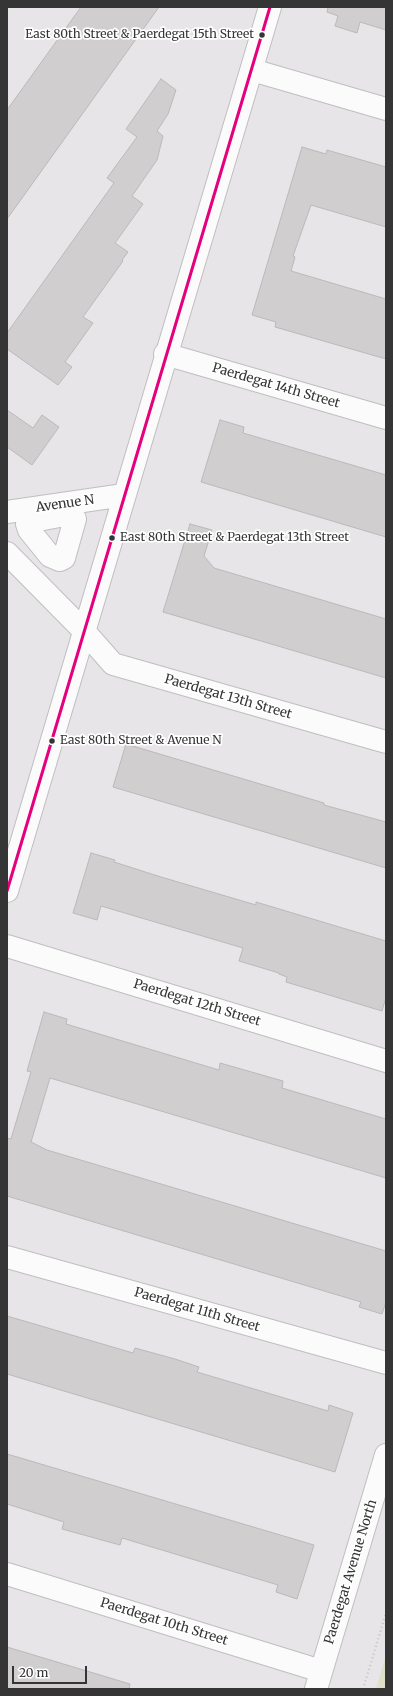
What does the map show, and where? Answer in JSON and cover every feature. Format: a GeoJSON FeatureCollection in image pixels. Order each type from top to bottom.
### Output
{"type":"FeatureCollection","features":[{"type":"Feature","properties":{"kind":"street"},"geometry":{"type":"LineString","coordinates":[[7,890],[270,7]]}},
{"type":"Feature","properties":{"kind":"street"},"geometry":{"type":"LineString","coordinates":[[252,70],[386,109]]}},
{"type":"Feature","properties":{"kind":"street","name":"Paerdegat 14th Street"},"geometry":{"type":"LineString","coordinates":[[166,354],[386,418]]}},
{"type":"Feature","properties":{"kind":"street","name":"Avenue N"},"geometry":{"type":"LineString","coordinates":[[7,512],[124,495]]}},
{"type":"Feature","properties":{"kind":"street"},"geometry":{"type":"LineString","coordinates":[[7,552],[84,631]]}},
{"type":"Feature","properties":{"kind":"street","name":"Paerdegat 13th Street"},"geometry":{"type":"LineString","coordinates":[[84,631],[113,664],[386,742]]}},
{"type":"Feature","properties":{"kind":"street","name":"Paerdegat 12th Street"},"geometry":{"type":"LineString","coordinates":[[7,946],[386,1061]]}},
{"type":"Feature","properties":{"kind":"street","name":"Paerdegat 11th Street"},"geometry":{"type":"LineString","coordinates":[[7,1257],[386,1363]]}},
{"type":"Feature","properties":{"kind":"street","name":"Paerdegat Avenue North"},"geometry":{"type":"LineString","coordinates":[[319,1680],[386,1455]]}},
{"type":"Feature","properties":{"kind":"street","name":"Paerdegat 10th Street"},"geometry":{"type":"LineString","coordinates":[[7,1574],[319,1680]]}},
{"type":"Feature","properties":{"kind":"path"},"geometry":{"type":"LineString","coordinates":[[363,1689],[386,1612]]}},
{"type":"Feature","properties":{"kind":"green space"},"geometry":{"type":"Polygon","coordinates":[[[386,1655],[386,1689],[376,1689],[386,1655]]]}},
{"type":"Feature","properties":{"kind":"building"},"geometry":{"type":"Polygon","coordinates":[[[81,7],[159,7],[7,219],[7,110],[81,7]]]}},
{"type":"Feature","properties":{"kind":"building"},"geometry":{"type":"Polygon","coordinates":[[[328,7],[386,7],[386,30],[360,22],[357,33],[335,26],[338,16],[327,12],[328,7]]]}},
{"type":"Feature","properties":{"kind":"building"},"geometry":{"type":"Polygon","coordinates":[[[161,79],[176,90],[168,114],[157,131],[163,136],[157,160],[132,196],[143,204],[115,243],[128,252],[83,317],[93,323],[65,362],[72,367],[58,385],[7,349],[7,333],[114,183],[107,178],[137,137],[126,129],[161,79]]]}},
{"type":"Feature","properties":{"kind":"building"},"geometry":{"type":"Polygon","coordinates":[[[302,147],[326,154],[327,150],[386,167],[386,227],[311,205],[293,256],[295,257],[291,271],[386,299],[386,359],[275,327],[276,322],[252,315],[302,147]]]}},
{"type":"Feature","properties":{"kind":"building"},"geometry":{"type":"Polygon","coordinates":[[[7,410],[33,428],[42,415],[59,427],[32,465],[7,447],[7,410]]]}},
{"type":"Feature","properties":{"kind":"building"},"geometry":{"type":"Polygon","coordinates":[[[220,420],[244,427],[243,433],[386,475],[386,537],[201,482],[220,420]]]}},
{"type":"Feature","properties":{"kind":"building"},"geometry":{"type":"Polygon","coordinates":[[[190,524],[212,530],[204,556],[214,568],[386,619],[386,678],[163,612],[190,524]]]}},
{"type":"Feature","properties":{"kind":"building"},"geometry":{"type":"Polygon","coordinates":[[[126,744],[324,803],[324,805],[386,822],[386,868],[113,787],[126,744]]]}},
{"type":"Feature","properties":{"kind":"building"},"geometry":{"type":"Polygon","coordinates":[[[91,853],[161,877],[256,905],[256,902],[386,941],[386,997],[382,1011],[286,982],[287,977],[279,973],[239,961],[243,948],[101,906],[97,920],[73,913],[91,853]]]}},
{"type":"Feature","properties":{"kind":"building"},"geometry":{"type":"Polygon","coordinates":[[[44,1012],[67,1019],[66,1024],[219,1070],[220,1063],[283,1081],[282,1088],[386,1119],[386,1178],[50,1078],[31,1142],[47,1150],[386,1251],[386,1302],[382,1314],[359,1307],[361,1302],[7,1196],[7,1138],[11,1139],[31,1072],[27,1071],[44,1012]]]}},
{"type":"Feature","properties":{"kind":"building"},"geometry":{"type":"Polygon","coordinates":[[[7,1316],[133,1353],[135,1348],[175,1359],[199,1367],[197,1372],[328,1411],[329,1405],[353,1413],[335,1472],[7,1374],[7,1316]]]}},
{"type":"Feature","properties":{"kind":"building"},"geometry":{"type":"Polygon","coordinates":[[[7,1454],[314,1545],[297,1599],[276,1592],[278,1585],[122,1538],[120,1545],[62,1529],[64,1522],[7,1504],[7,1454]]]}},
{"type":"Feature","properties":{"kind":"building"},"geometry":{"type":"Polygon","coordinates":[[[7,1647],[130,1684],[129,1689],[7,1689],[7,1647]]]}},
{"type":"Feature","properties":{"kind":"transit line"},"geometry":{"type":"LineString","coordinates":[[7,891],[270,7]]}},
{"type":"Feature","properties":{"kind":"place","name":"East 80th Street & Paerdegat 15th Street"},"geometry":{"type":"Point","coordinates":[262,35]}},
{"type":"Feature","properties":{"kind":"place","name":"East 80th Street & Paerdegat 13th Street"},"geometry":{"type":"Point","coordinates":[112,538]}},
{"type":"Feature","properties":{"kind":"place","name":"East 80th Street & Avenue N"},"geometry":{"type":"Point","coordinates":[52,741]}}]}
